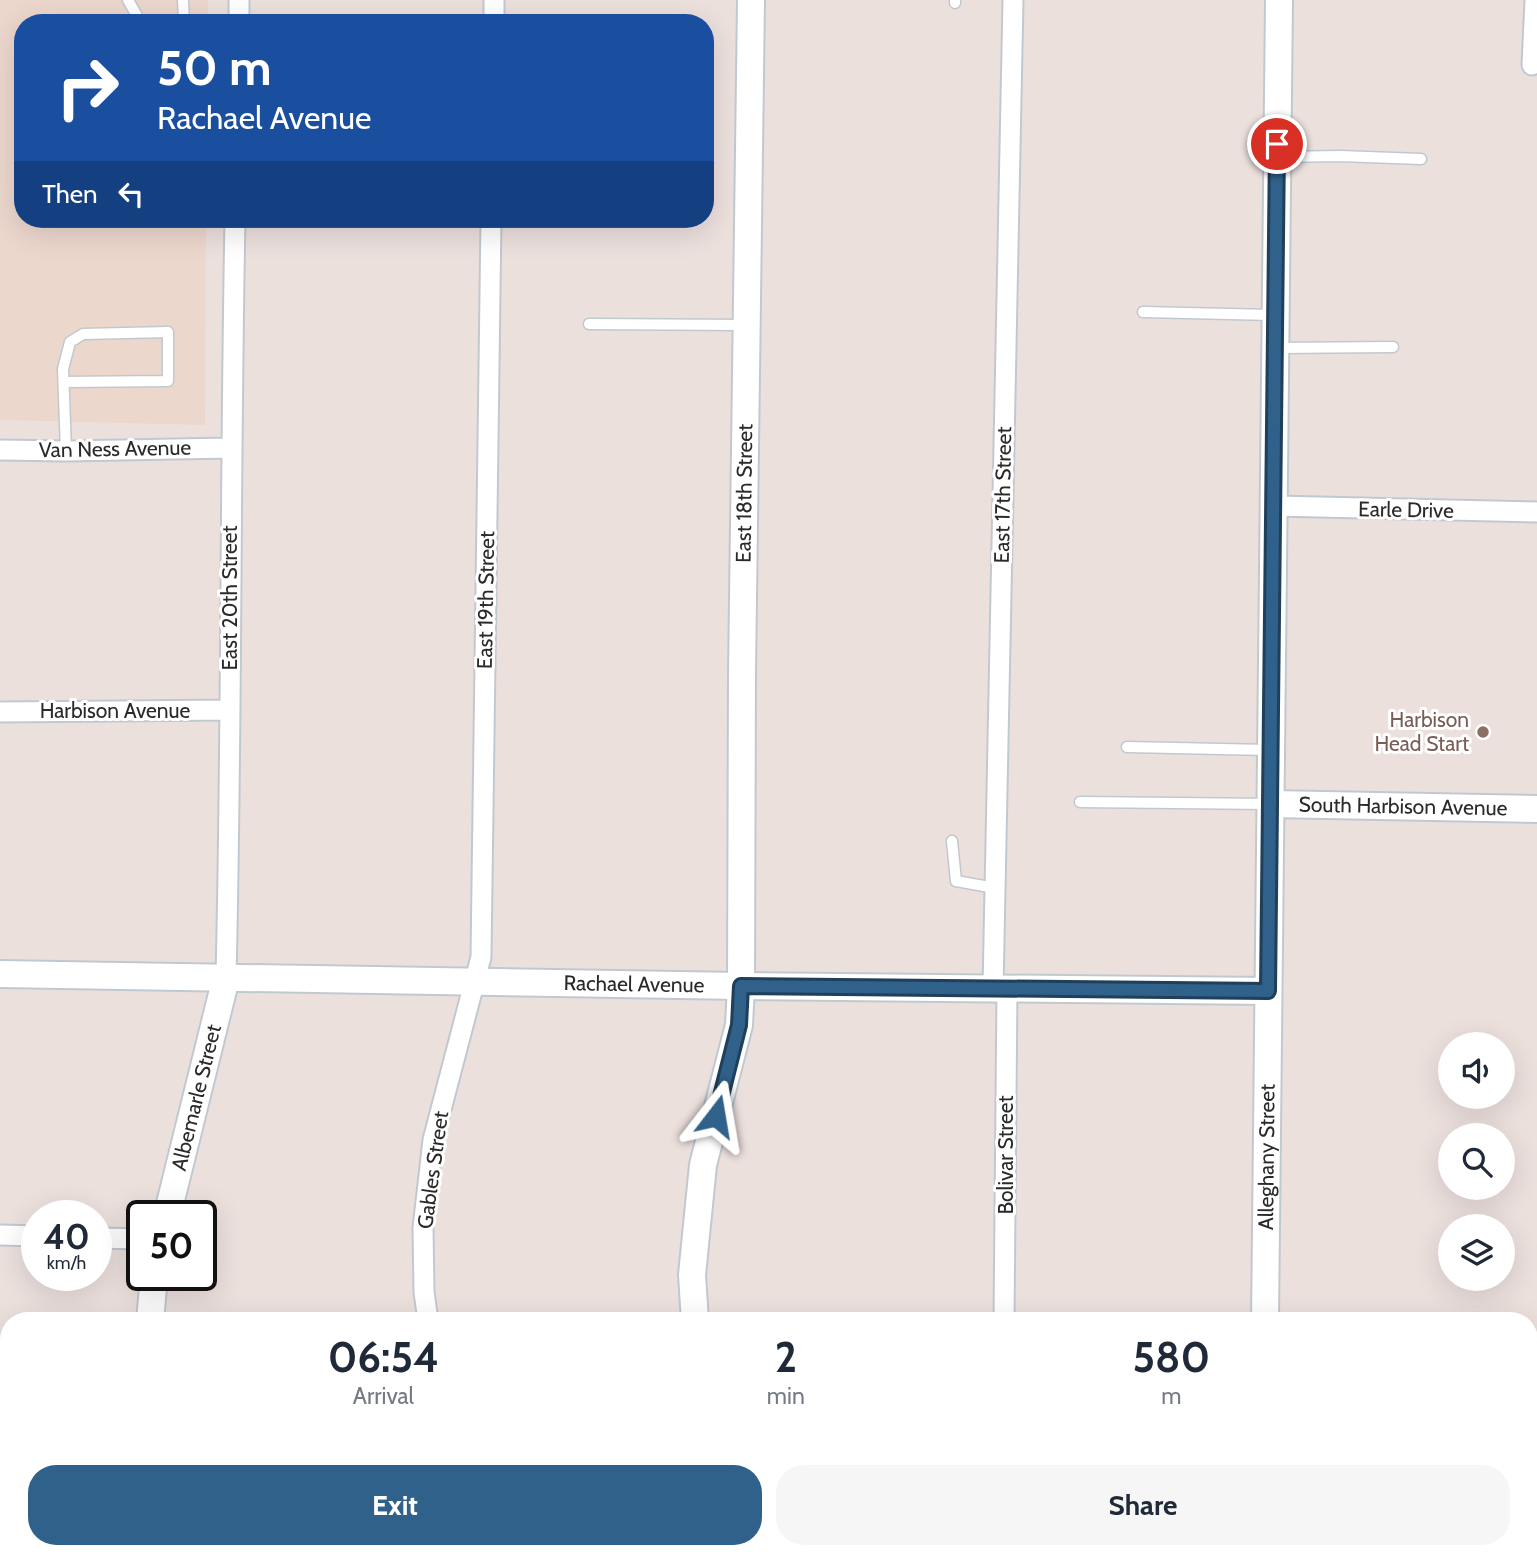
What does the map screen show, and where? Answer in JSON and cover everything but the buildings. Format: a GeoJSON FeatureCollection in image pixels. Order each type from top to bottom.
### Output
{"type":"FeatureCollection","features":[{"type":"Feature","properties":{"kind":"street","name":"East 18th Street"},"geometry":{"type":"LineString","coordinates":[[694,1312],[692,1275],[703,1166],[739,1025],[741,986],[751,0]]}},
{"type":"Feature","properties":{"kind":"street","name":"East 17th Street"},"geometry":{"type":"LineString","coordinates":[[1000,989],[995,888],[1013,0]]}},
{"type":"Feature","properties":{"kind":"street","name":"Alleghany Street"},"geometry":{"type":"LineString","coordinates":[[1265,1312],[1279,0]]}},
{"type":"Feature","properties":{"kind":"street"},"geometry":{"type":"LineString","coordinates":[[1532,65],[1535,0]]}},
{"type":"Feature","properties":{"kind":"street","name":"East 20th Street"},"geometry":{"type":"LineString","coordinates":[[226,978],[230,448],[235,228]]}},
{"type":"Feature","properties":{"kind":"street","name":"East 19th Street"},"geometry":{"type":"LineString","coordinates":[[474,980],[481,957],[491,228]]}},
{"type":"Feature","properties":{"kind":"street","name":"Van Ness Avenue"},"geometry":{"type":"LineString","coordinates":[[0,450],[230,448]]}},
{"type":"Feature","properties":{"kind":"street","name":"Earle Drive"},"geometry":{"type":"LineString","coordinates":[[1275,506],[1537,512]]}},
{"type":"Feature","properties":{"kind":"street","name":"Harbison Avenue"},"geometry":{"type":"LineString","coordinates":[[0,712],[230,710]]}},
{"type":"Feature","properties":{"kind":"street","name":"South Harbison Avenue"},"geometry":{"type":"LineString","coordinates":[[1270,804],[1537,809]]}},
{"type":"Feature","properties":{"kind":"street","name":"Rachael Avenue"},"geometry":{"type":"LineString","coordinates":[[0,974],[1268,991]]}},
{"type":"Feature","properties":{"kind":"street","name":"Albemarle Street"},"geometry":{"type":"LineString","coordinates":[[171,1200],[226,978]]}},
{"type":"Feature","properties":{"kind":"street","name":"Gables Street"},"geometry":{"type":"LineString","coordinates":[[427,1312],[423,1228],[433,1140],[474,980]]}},
{"type":"Feature","properties":{"kind":"street","name":"Bolivar Street"},"geometry":{"type":"LineString","coordinates":[[1000,989],[1004,1312]]}},
{"type":"Feature","properties":{"kind":"street"},"geometry":{"type":"LineString","coordinates":[[0,1235],[21,1236]]}},
{"type":"Feature","properties":{"kind":"street"},"geometry":{"type":"LineString","coordinates":[[151,1312],[153,1291]]}},
{"type":"Feature","properties":{"kind":"lane"},"geometry":{"type":"LineString","coordinates":[[1277,157],[1421,159]]}},
{"type":"Feature","properties":{"kind":"lane"},"geometry":{"type":"LineString","coordinates":[[1143,312],[1276,315]]}},
{"type":"Feature","properties":{"kind":"lane"},"geometry":{"type":"LineString","coordinates":[[589,324],[748,325]]}},
{"type":"Feature","properties":{"kind":"lane"},"geometry":{"type":"LineString","coordinates":[[64,382],[168,381],[168,332],[83,334],[70,342],[63,369],[66,451]]}},
{"type":"Feature","properties":{"kind":"lane"},"geometry":{"type":"LineString","coordinates":[[1276,348],[1393,347]]}},
{"type":"Feature","properties":{"kind":"lane"},"geometry":{"type":"LineString","coordinates":[[1127,747],[1270,750]]}},
{"type":"Feature","properties":{"kind":"lane"},"geometry":{"type":"LineString","coordinates":[[1080,802],[1270,804]]}},
{"type":"Feature","properties":{"kind":"lane"},"geometry":{"type":"LineString","coordinates":[[952,841],[956,881],[995,888]]}},
{"type":"Feature","properties":{"kind":"shaded area"},"geometry":{"type":"Polygon","coordinates":[[[0,0],[208,0],[208,14],[14,14],[14,228],[206,228],[205,425],[0,420],[0,0]]]}},
{"type":"Feature","properties":{"kind":"place","name":"Harbison Head Start"},"geometry":{"type":"Point","coordinates":[1483,732]}},
{"type":"Feature","properties":{"kind":"route"},"geometry":{"type":"LineString","coordinates":[[716,1116],[739,1025],[741,986],[1268,991],[1277,144]]}}]}
